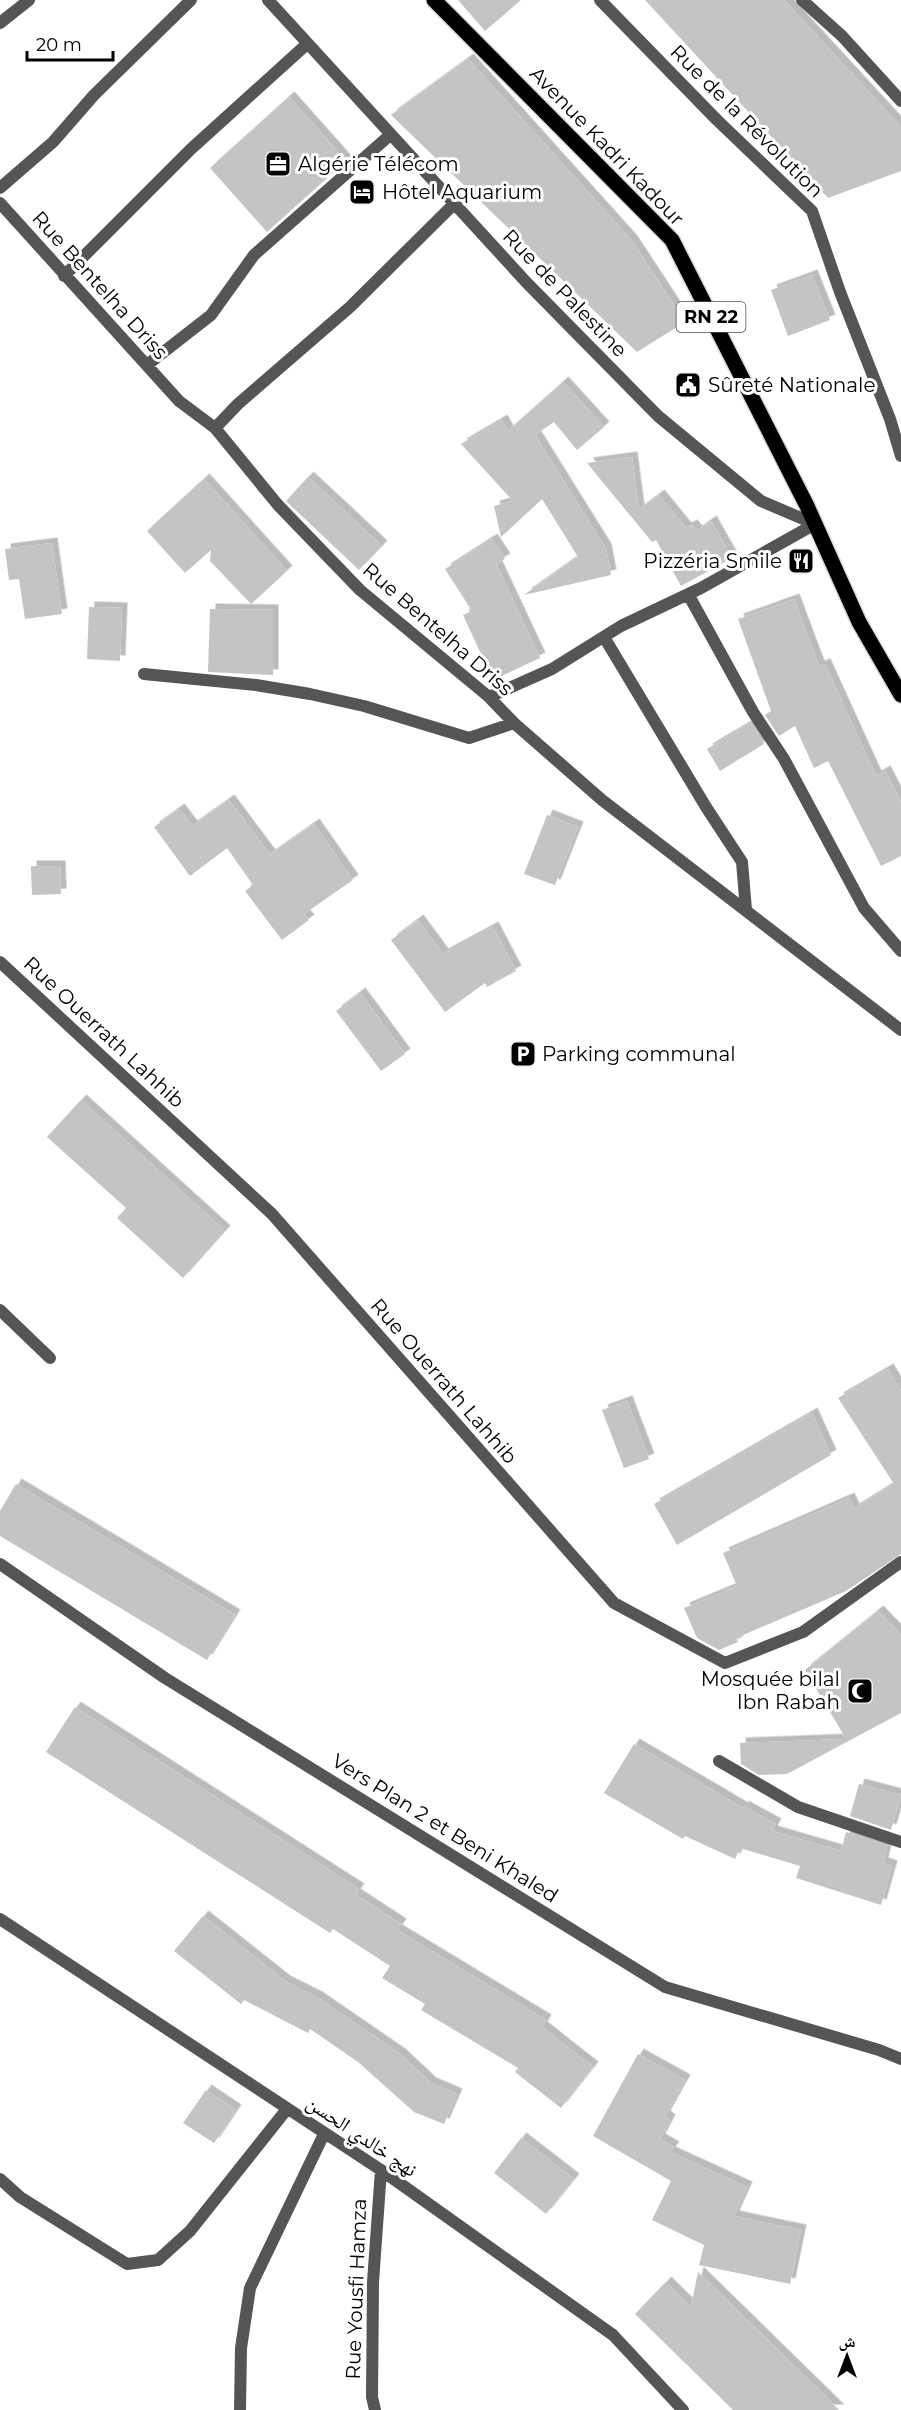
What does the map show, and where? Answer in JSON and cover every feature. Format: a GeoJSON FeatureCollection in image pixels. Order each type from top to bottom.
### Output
{"type":"FeatureCollection","features":[{"type":"Feature","properties":{"kind":"main road","name":"Avenue Kadri Kadour"},"geometry":{"type":"LineString","coordinates":[[434,0],[672,240],[815,524],[859,622],[901,695]]}},
{"type":"Feature","properties":{"kind":"street"},"geometry":{"type":"LineString","coordinates":[[0,23],[28,0]]}},
{"type":"Feature","properties":{"kind":"street"},"geometry":{"type":"LineString","coordinates":[[0,188],[53,142],[94,95],[190,0]]}},
{"type":"Feature","properties":{"kind":"street","name":"Rue de Palestine"},"geometry":{"type":"LineString","coordinates":[[268,0],[454,204],[658,416],[761,501],[815,524]]}},
{"type":"Feature","properties":{"kind":"street","name":"Rue de la Révolution"},"geometry":{"type":"LineString","coordinates":[[600,0],[717,120],[812,211],[840,292],[890,419],[901,456]]}},
{"type":"Feature","properties":{"kind":"street"},"geometry":{"type":"LineString","coordinates":[[802,0],[842,36],[901,101]]}},
{"type":"Feature","properties":{"kind":"street"},"geometry":{"type":"LineString","coordinates":[[64,276],[191,149],[307,44]]}},
{"type":"Feature","properties":{"kind":"street"},"geometry":{"type":"LineString","coordinates":[[147,365],[211,315],[254,255],[390,135]]}},
{"type":"Feature","properties":{"kind":"street","name":"Rue Bentelha Driss"},"geometry":{"type":"LineString","coordinates":[[0,204],[179,401],[215,428],[278,505],[360,590],[489,697],[514,723],[602,800],[901,1030]]}},
{"type":"Feature","properties":{"kind":"street"},"geometry":{"type":"LineString","coordinates":[[215,428],[238,404],[350,307],[454,204]]}},
{"type":"Feature","properties":{"kind":"street"},"geometry":{"type":"LineString","coordinates":[[489,697],[552,669],[604,637],[815,524]]}},
{"type":"Feature","properties":{"kind":"street"},"geometry":{"type":"LineString","coordinates":[[688,594],[753,712],[795,778],[864,908],[901,951]]}},
{"type":"Feature","properties":{"kind":"street"},"geometry":{"type":"LineString","coordinates":[[604,637],[742,862],[746,910]]}},
{"type":"Feature","properties":{"kind":"street"},"geometry":{"type":"LineString","coordinates":[[144,674],[256,685],[310,694],[364,706],[469,738],[514,723]]}},
{"type":"Feature","properties":{"kind":"street","name":"Rue Ouerrath Lahhib"},"geometry":{"type":"LineString","coordinates":[[0,962],[272,1214],[614,1603],[725,1663],[803,1632],[901,1562]]}},
{"type":"Feature","properties":{"kind":"street"},"geometry":{"type":"LineString","coordinates":[[0,1310],[50,1358]]}},
{"type":"Feature","properties":{"kind":"street","name":"Vers Plan 2 et Beni Khaled"},"geometry":{"type":"LineString","coordinates":[[0,1564],[165,1678],[664,1988],[879,2050],[901,2059]]}},
{"type":"Feature","properties":{"kind":"street"},"geometry":{"type":"LineString","coordinates":[[718,1761],[798,1807],[901,1842]]}},
{"type":"Feature","properties":{"kind":"street","name":"نهج خالدي الحسن"},"geometry":{"type":"LineString","coordinates":[[0,1919],[381,2170],[613,2335],[683,2410]]}},
{"type":"Feature","properties":{"kind":"street"},"geometry":{"type":"LineString","coordinates":[[0,2179],[20,2197],[127,2264],[158,2260],[190,2231],[287,2109]]}},
{"type":"Feature","properties":{"kind":"street"},"geometry":{"type":"LineString","coordinates":[[240,2410],[241,2348],[250,2288],[324,2134]]}},
{"type":"Feature","properties":{"kind":"street","name":"Rue Yousfi Hamza"},"geometry":{"type":"LineString","coordinates":[[375,2410],[372,2397],[373,2282],[381,2170]]}},
{"type":"Feature","properties":{"kind":"building"},"geometry":{"type":"Polygon","coordinates":[[[458,0],[521,0],[485,31],[458,0]]]}},
{"type":"Feature","properties":{"kind":"building"},"geometry":{"type":"Polygon","coordinates":[[[645,0],[784,0],[901,127],[901,171],[828,198],[645,0]]]}},
{"type":"Feature","properties":{"kind":"building"},"geometry":{"type":"Polygon","coordinates":[[[468,59],[632,241],[685,322],[637,352],[391,115],[468,59]]]}},
{"type":"Feature","properties":{"kind":"building","name":"Algérie Télécom"},"geometry":{"type":"Polygon","coordinates":[[[289,97],[346,161],[267,232],[210,168],[289,97]]]}},
{"type":"Feature","properties":{"kind":"building"},"geometry":{"type":"Polygon","coordinates":[[[812,275],[830,320],[788,336],[771,290],[812,275]]]}},
{"type":"Feature","properties":{"kind":"building"},"geometry":{"type":"Polygon","coordinates":[[[563,382],[604,427],[577,450],[554,422],[535,435],[606,549],[611,575],[524,595],[578,557],[542,499],[501,537],[494,506],[513,501],[461,444],[502,420],[508,431],[563,382]]]}},
{"type":"Feature","properties":{"kind":"building"},"geometry":{"type":"Polygon","coordinates":[[[632,457],[639,510],[659,495],[686,528],[692,525],[697,531],[711,521],[732,558],[681,586],[656,540],[652,542],[587,463],[632,457]]]}},
{"type":"Feature","properties":{"kind":"building"},"geometry":{"type":"Polygon","coordinates":[[[308,477],[382,546],[359,570],[286,501],[308,477]]]}},
{"type":"Feature","properties":{"kind":"building"},"geometry":{"type":"Polygon","coordinates":[[[204,479],[287,571],[251,604],[210,561],[211,550],[185,573],[147,531],[204,479]]]}},
{"type":"Feature","properties":{"kind":"building"},"geometry":{"type":"Polygon","coordinates":[[[492,539],[505,559],[496,564],[540,658],[493,680],[463,615],[472,611],[445,569],[492,539]]]}},
{"type":"Feature","properties":{"kind":"building"},"geometry":{"type":"Polygon","coordinates":[[[52,543],[62,614],[25,619],[19,579],[9,580],[5,549],[52,543]]]}},
{"type":"Feature","properties":{"kind":"building"},"geometry":{"type":"Polygon","coordinates":[[[794,599],[819,666],[825,664],[876,776],[885,771],[901,802],[901,856],[881,866],[828,761],[814,768],[795,726],[779,736],[765,715],[771,711],[738,619],[794,599]]]}},
{"type":"Feature","properties":{"kind":"building"},"geometry":{"type":"Polygon","coordinates":[[[89,607],[122,608],[120,661],[87,659],[89,607]]]}},
{"type":"Feature","properties":{"kind":"building"},"geometry":{"type":"Polygon","coordinates":[[[210,609],[273,610],[273,675],[208,672],[210,609]]]}},
{"type":"Feature","properties":{"kind":"building"},"geometry":{"type":"Polygon","coordinates":[[[751,723],[764,744],[720,771],[707,749],[751,723]]]}},
{"type":"Feature","properties":{"kind":"building"},"geometry":{"type":"Polygon","coordinates":[[[229,800],[270,855],[314,824],[353,880],[304,914],[309,920],[282,940],[245,891],[253,885],[227,848],[190,876],[154,827],[179,809],[192,826],[229,800]]]}},
{"type":"Feature","properties":{"kind":"building"},"geometry":{"type":"Polygon","coordinates":[[[547,815],[578,827],[555,885],[524,874],[547,815]]]}},
{"type":"Feature","properties":{"kind":"building"},"geometry":{"type":"Polygon","coordinates":[[[31,866],[60,866],[61,894],[32,895],[31,866]]]}},
{"type":"Feature","properties":{"kind":"building"},"geometry":{"type":"Polygon","coordinates":[[[418,920],[443,954],[493,927],[516,971],[487,987],[485,983],[445,1012],[391,940],[418,920]]]}},
{"type":"Feature","properties":{"kind":"building"},"geometry":{"type":"Polygon","coordinates":[[[360,993],[405,1054],[381,1071],[336,1011],[360,993]]]}},
{"type":"Feature","properties":{"kind":"building"},"geometry":{"type":"Polygon","coordinates":[[[81,1100],[225,1231],[183,1278],[117,1218],[126,1208],[47,1137],[81,1100]]]}},
{"type":"Feature","properties":{"kind":"building"},"geometry":{"type":"Polygon","coordinates":[[[888,1369],[901,1391],[901,1554],[846,1591],[736,1638],[738,1642],[719,1650],[697,1638],[684,1608],[737,1586],[723,1553],[849,1498],[854,1509],[894,1484],[838,1398],[888,1369]]]}},
{"type":"Feature","properties":{"kind":"building"},"geometry":{"type":"Polygon","coordinates":[[[627,1401],[649,1459],[624,1468],[602,1410],[627,1401]]]}},
{"type":"Feature","properties":{"kind":"building"},"geometry":{"type":"Polygon","coordinates":[[[812,1413],[831,1455],[677,1545],[654,1504],[812,1413]]]}},
{"type":"Feature","properties":{"kind":"building"},"geometry":{"type":"Polygon","coordinates":[[[16,1484],[235,1615],[207,1660],[0,1536],[0,1511],[16,1484]]]}},
{"type":"Feature","properties":{"kind":"building","name":"Mosquée bilal Ibn Rabah"},"geometry":{"type":"Polygon","coordinates":[[[878,1611],[901,1635],[901,1713],[787,1774],[759,1775],[741,1764],[740,1743],[846,1739],[805,1670],[878,1611]]]}},
{"type":"Feature","properties":{"kind":"building"},"geometry":{"type":"Polygon","coordinates":[[[75,1707],[359,1889],[355,1894],[401,1924],[397,1930],[546,2020],[542,2027],[593,2067],[561,2108],[515,2072],[518,2068],[421,2010],[425,2004],[382,1978],[390,1966],[333,1929],[330,1933],[46,1752],[75,1707]]]}},
{"type":"Feature","properties":{"kind":"building"},"geometry":{"type":"Polygon","coordinates":[[[634,1744],[743,1808],[743,1806],[776,1824],[772,1831],[841,1851],[846,1832],[887,1846],[883,1863],[892,1866],[881,1905],[796,1878],[800,1866],[740,1848],[735,1859],[685,1836],[683,1839],[604,1793],[634,1744]]]}},
{"type":"Feature","properties":{"kind":"building"},"geometry":{"type":"Polygon","coordinates":[[[859,1784],[901,1795],[891,1830],[850,1816],[859,1784]]]}},
{"type":"Feature","properties":{"kind":"building"},"geometry":{"type":"Polygon","coordinates":[[[203,1916],[285,1981],[317,1997],[400,2054],[431,2083],[457,2094],[444,2124],[414,2112],[358,2062],[310,2029],[308,2033],[244,2000],[241,2004],[174,1951],[203,1916]]]}},
{"type":"Feature","properties":{"kind":"building"},"geometry":{"type":"Polygon","coordinates":[[[638,2054],[685,2080],[665,2116],[670,2120],[660,2139],[674,2147],[670,2152],[747,2187],[734,2216],[801,2230],[790,2284],[699,2265],[704,2245],[652,2220],[671,2181],[593,2136],[638,2054]]]}},
{"type":"Feature","properties":{"kind":"building"},"geometry":{"type":"Polygon","coordinates":[[[206,2090],[236,2110],[214,2143],[183,2123],[206,2090]]]}},
{"type":"Feature","properties":{"kind":"building"},"geometry":{"type":"Polygon","coordinates":[[[521,2138],[574,2179],[546,2214],[494,2173],[521,2138]]]}},
{"type":"Feature","properties":{"kind":"building"},"geometry":{"type":"Polygon","coordinates":[[[698,2272],[839,2410],[733,2410],[635,2314],[666,2282],[691,2307],[698,2272]]]}},
{"type":"Feature","properties":{"kind":"place","name":"Algérie Télécom"},"geometry":{"type":"Point","coordinates":[278,164]}},
{"type":"Feature","properties":{"kind":"place","name":"Hôtel Aquarium"},"geometry":{"type":"Point","coordinates":[362,192]}},
{"type":"Feature","properties":{"kind":"place","name":"Sûreté Nationale"},"geometry":{"type":"Point","coordinates":[688,385]}},
{"type":"Feature","properties":{"kind":"place","name":"Pizzéria Smile"},"geometry":{"type":"Point","coordinates":[801,561]}},
{"type":"Feature","properties":{"kind":"place","name":"Parking communal"},"geometry":{"type":"Point","coordinates":[523,1054]}},
{"type":"Feature","properties":{"kind":"place","name":"Mosquée bilal Ibn Rabah"},"geometry":{"type":"Point","coordinates":[860,1691]}}]}
